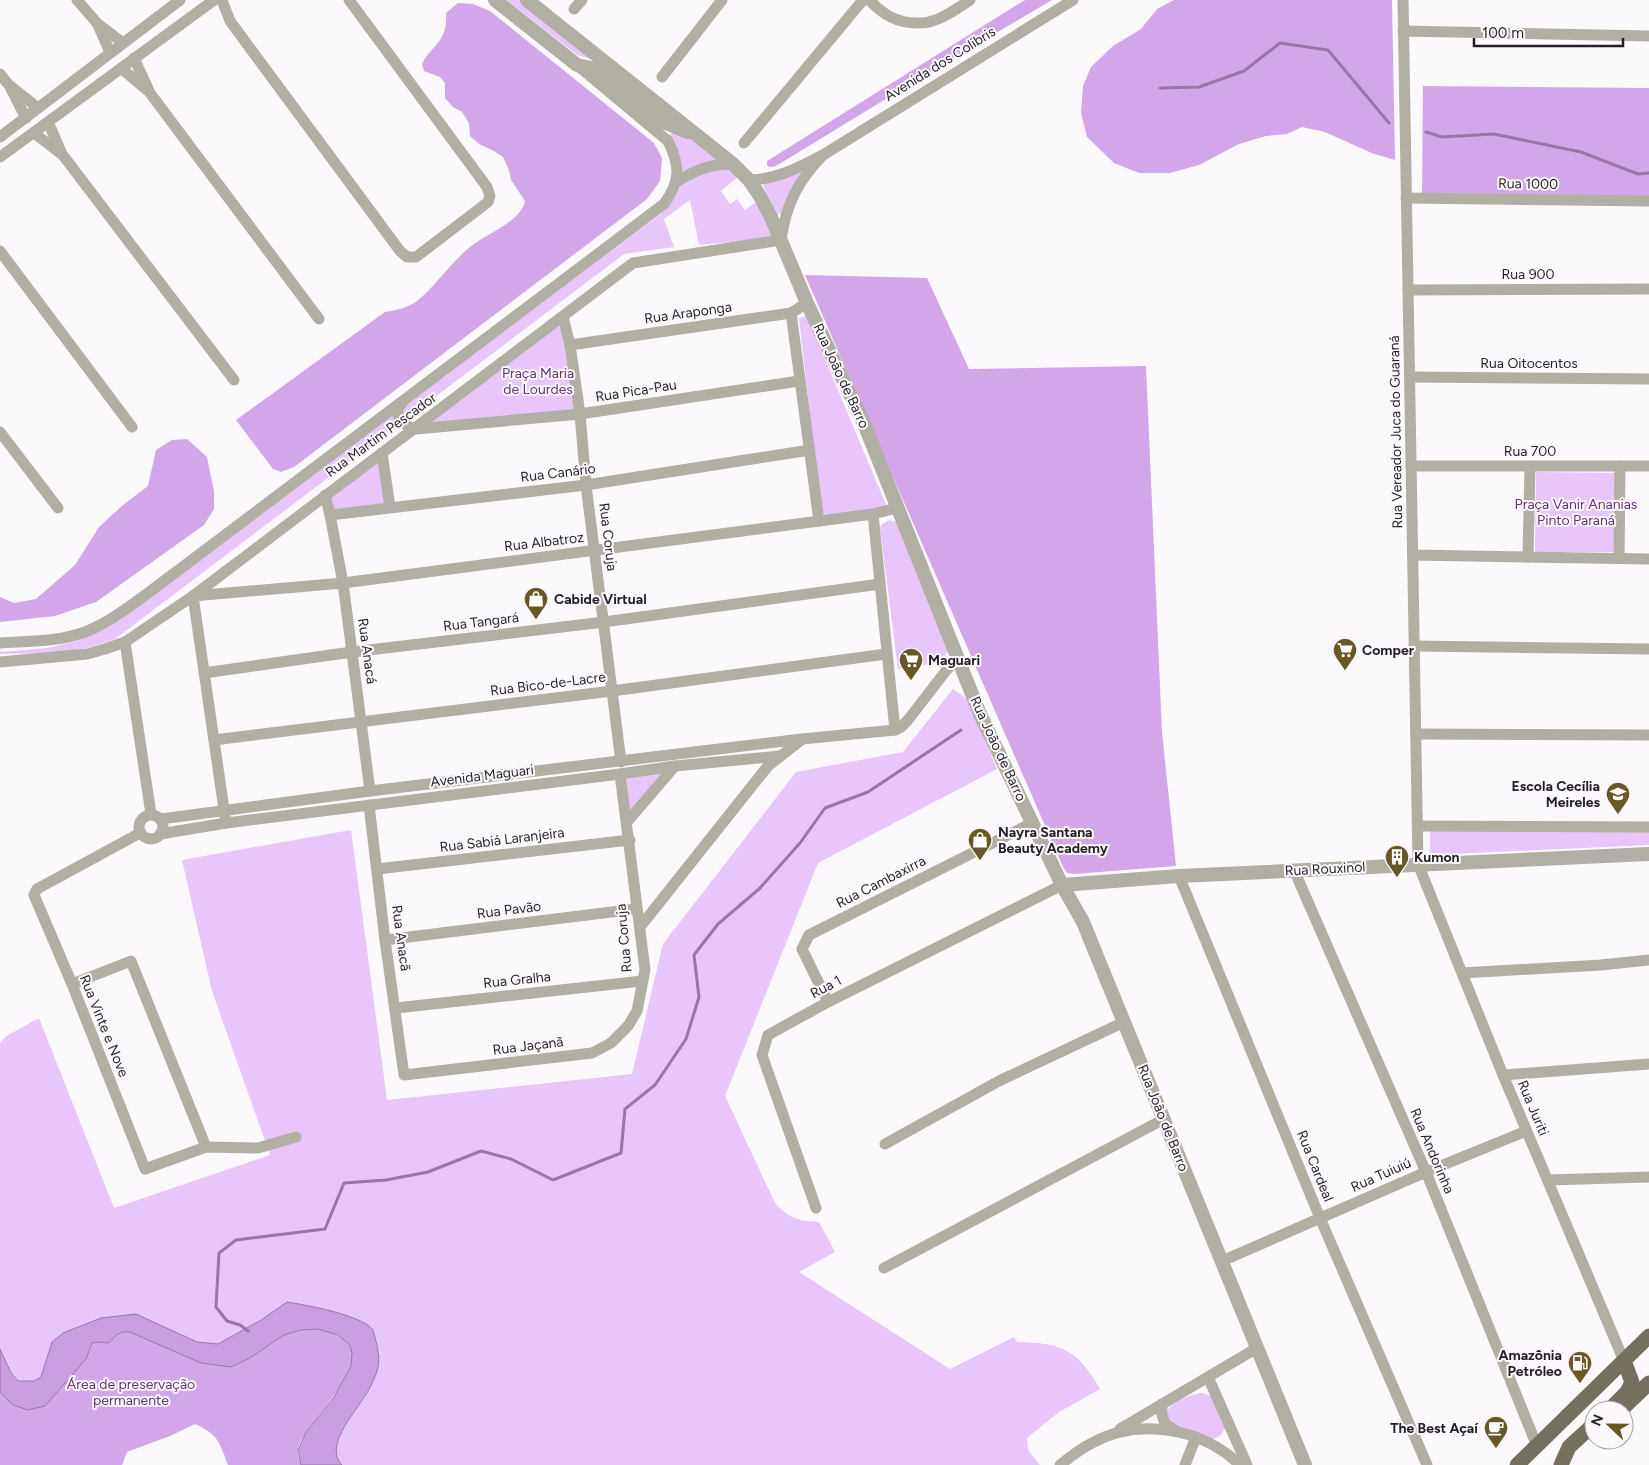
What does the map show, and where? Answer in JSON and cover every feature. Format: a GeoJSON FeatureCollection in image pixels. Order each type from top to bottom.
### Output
{"type":"FeatureCollection","features":[{"type":"Feature","properties":{"kind":"main road"},"geometry":{"type":"LineString","coordinates":[[1517,1465],[1649,1336]]}},
{"type":"Feature","properties":{"kind":"main road"},"geometry":{"type":"LineString","coordinates":[[1619,1400],[1627,1392],[1632,1382],[1624,1361]]}},
{"type":"Feature","properties":{"kind":"main road"},"geometry":{"type":"LineString","coordinates":[[1631,1400],[1649,1383]]}},
{"type":"Feature","properties":{"kind":"main road"},"geometry":{"type":"LineString","coordinates":[[1561,1465],[1569,1446],[1584,1433]]}},
{"type":"Feature","properties":{"kind":"main road"},"geometry":{"type":"LineString","coordinates":[[1561,1465],[1584,1443]]}},
{"type":"Feature","properties":{"kind":"street"},"geometry":{"type":"LineString","coordinates":[[77,0],[97,23],[123,43]]}},
{"type":"Feature","properties":{"kind":"street"},"geometry":{"type":"LineString","coordinates":[[0,137],[180,0]]}},
{"type":"Feature","properties":{"kind":"street"},"geometry":{"type":"LineString","coordinates":[[222,0],[230,21]]}},
{"type":"Feature","properties":{"kind":"street"},"geometry":{"type":"LineString","coordinates":[[0,157],[211,2],[230,21],[400,251],[407,257],[416,257],[488,202],[490,196],[487,187],[349,0]]}},
{"type":"Feature","properties":{"kind":"street","name":"Rua João de Barro"},"geometry":{"type":"LineString","coordinates":[[495,0],[668,141],[675,156],[677,167],[676,182]]}},
{"type":"Feature","properties":{"kind":"street","name":"Rua João de Barro"},"geometry":{"type":"LineString","coordinates":[[528,0],[733,164],[753,185],[771,217],[807,303],[865,426],[980,714],[1062,885],[1083,922],[1305,1465]]}},
{"type":"Feature","properties":{"kind":"street"},"geometry":{"type":"LineString","coordinates":[[662,77],[722,0]]}},
{"type":"Feature","properties":{"kind":"street"},"geometry":{"type":"LineString","coordinates":[[744,143],[863,0]]}},
{"type":"Feature","properties":{"kind":"street"},"geometry":{"type":"LineString","coordinates":[[870,0],[882,13],[895,20],[910,23],[928,23],[970,0]]}},
{"type":"Feature","properties":{"kind":"street","name":"Avenida dos Colibris"},"geometry":{"type":"LineString","coordinates":[[753,185],[795,169],[823,155],[1074,0]]}},
{"type":"Feature","properties":{"kind":"street","name":"Rua Vereador Juca do Guaraná"},"geometry":{"type":"LineString","coordinates":[[1403,0],[1418,864]]}},
{"type":"Feature","properties":{"kind":"street"},"geometry":{"type":"LineString","coordinates":[[97,23],[110,52]]}},
{"type":"Feature","properties":{"kind":"street"},"geometry":{"type":"LineString","coordinates":[[1404,31],[1649,36]]}},
{"type":"Feature","properties":{"kind":"street"},"geometry":{"type":"LineString","coordinates":[[134,58],[150,93],[319,319]]}},
{"type":"Feature","properties":{"kind":"street","name":"Rua João de Barro"},"geometry":{"type":"LineString","coordinates":[[577,65],[591,68],[601,74],[661,122],[698,136]]}},
{"type":"Feature","properties":{"kind":"street"},"geometry":{"type":"LineString","coordinates":[[121,68],[150,93]]}},
{"type":"Feature","properties":{"kind":"street"},"geometry":{"type":"LineString","coordinates":[[0,74],[8,84],[26,118]]}},
{"type":"Feature","properties":{"kind":"street"},"geometry":{"type":"LineString","coordinates":[[73,81],[85,96]]}},
{"type":"Feature","properties":{"kind":"street"},"geometry":{"type":"LineString","coordinates":[[8,84],[38,108]]}},
{"type":"Feature","properties":{"kind":"street"},"geometry":{"type":"LineString","coordinates":[[48,122],[62,154],[234,380]]}},
{"type":"Feature","properties":{"kind":"street"},"geometry":{"type":"LineString","coordinates":[[34,132],[62,154]]}},
{"type":"Feature","properties":{"kind":"street","name":"Avenida dos Colibris"},"geometry":{"type":"LineString","coordinates":[[782,240],[788,209],[800,181],[823,155]]}},
{"type":"Feature","properties":{"kind":"street"},"geometry":{"type":"LineString","coordinates":[[676,182],[704,168],[718,164],[733,164]]}},
{"type":"Feature","properties":{"kind":"street","name":"Rua Martim Pescador"},"geometry":{"type":"LineString","coordinates":[[0,643],[67,636],[85,632],[106,621],[176,572],[658,209],[669,197],[676,182]]}},
{"type":"Feature","properties":{"kind":"street","name":"Rua 1000"},"geometry":{"type":"LineString","coordinates":[[1406,198],[1649,201]]}},
{"type":"Feature","properties":{"kind":"street"},"geometry":{"type":"LineString","coordinates":[[771,217],[779,217],[788,209]]}},
{"type":"Feature","properties":{"kind":"street","name":"Rua Martim Pescador"},"geometry":{"type":"LineString","coordinates":[[0,662],[87,654],[125,642],[193,596],[633,263],[782,240]]}},
{"type":"Feature","properties":{"kind":"street"},"geometry":{"type":"LineString","coordinates":[[0,251],[132,427]]}},
{"type":"Feature","properties":{"kind":"street","name":"Rua 900"},"geometry":{"type":"LineString","coordinates":[[1408,290],[1649,289]]}},
{"type":"Feature","properties":{"kind":"street","name":"Rua Araponga"},"geometry":{"type":"LineString","coordinates":[[570,345],[792,313],[807,303]]}},
{"type":"Feature","properties":{"kind":"street"},"geometry":{"type":"LineString","coordinates":[[792,313],[819,521]]}},
{"type":"Feature","properties":{"kind":"street","name":"Rua Coruja"},"geometry":{"type":"LineString","coordinates":[[563,316],[570,345],[580,414],[586,485],[621,762]]}},
{"type":"Feature","properties":{"kind":"street","name":"Rua Oitocentos"},"geometry":{"type":"LineString","coordinates":[[1410,377],[1649,379]]}},
{"type":"Feature","properties":{"kind":"street","name":"Rua Pica-Pau"},"geometry":{"type":"LineString","coordinates":[[416,429],[580,414],[800,381]]}},
{"type":"Feature","properties":{"kind":"street"},"geometry":{"type":"LineString","coordinates":[[404,400],[398,408],[399,417],[404,424],[416,429]]}},
{"type":"Feature","properties":{"kind":"street"},"geometry":{"type":"LineString","coordinates":[[0,432],[58,508]]}},
{"type":"Feature","properties":{"kind":"street","name":"Rua Canário"},"geometry":{"type":"LineString","coordinates":[[330,515],[586,485],[810,450]]}},
{"type":"Feature","properties":{"kind":"street"},"geometry":{"type":"LineString","coordinates":[[382,453],[390,507]]}},
{"type":"Feature","properties":{"kind":"street","name":"Rua 700"},"geometry":{"type":"LineString","coordinates":[[1411,466],[1649,466]]}},
{"type":"Feature","properties":{"kind":"street"},"geometry":{"type":"LineString","coordinates":[[1528,557],[1530,466]]}},
{"type":"Feature","properties":{"kind":"street"},"geometry":{"type":"LineString","coordinates":[[1619,558],[1620,466]]}},
{"type":"Feature","properties":{"kind":"street"},"geometry":{"type":"LineString","coordinates":[[325,495],[330,515]]}},
{"type":"Feature","properties":{"kind":"street","name":"Rua Albatroz"},"geometry":{"type":"LineString","coordinates":[[193,596],[343,583],[872,514],[897,508]]}},
{"type":"Feature","properties":{"kind":"street"},"geometry":{"type":"LineString","coordinates":[[872,514],[895,730],[908,720],[958,657]]}},
{"type":"Feature","properties":{"kind":"street","name":"Rua Anacá"},"geometry":{"type":"LineString","coordinates":[[330,515],[343,583],[370,791]]}},
{"type":"Feature","properties":{"kind":"street"},"geometry":{"type":"LineString","coordinates":[[1413,555],[1649,559]]}},
{"type":"Feature","properties":{"kind":"street","name":"Rua Tangará"},"geometry":{"type":"LineString","coordinates":[[204,673],[352,652],[604,622],[880,584]]}},
{"type":"Feature","properties":{"kind":"street"},"geometry":{"type":"LineString","coordinates":[[193,596],[226,823]]}},
{"type":"Feature","properties":{"kind":"street"},"geometry":{"type":"LineString","coordinates":[[125,642],[156,817],[163,827],[158,837],[146,838],[140,833],[140,822],[144,816],[156,817]]}},
{"type":"Feature","properties":{"kind":"street"},"geometry":{"type":"LineString","coordinates":[[1414,646],[1649,649]]}},
{"type":"Feature","properties":{"kind":"street","name":"Rua Bico-de-Lacre"},"geometry":{"type":"LineString","coordinates":[[214,740],[612,691],[886,654]]}},
{"type":"Feature","properties":{"kind":"street","name":"Avenida Maguari"},"geometry":{"type":"LineString","coordinates":[[156,817],[802,739],[895,730]]}},
{"type":"Feature","properties":{"kind":"street"},"geometry":{"type":"LineString","coordinates":[[1416,734],[1649,736]]}},
{"type":"Feature","properties":{"kind":"street"},"geometry":{"type":"LineString","coordinates":[[640,927],[767,762],[780,756],[802,739]]}},
{"type":"Feature","properties":{"kind":"street"},"geometry":{"type":"LineString","coordinates":[[780,756],[781,742]]}},
{"type":"Feature","properties":{"kind":"street"},"geometry":{"type":"LineString","coordinates":[[767,744],[767,762]]}},
{"type":"Feature","properties":{"kind":"street","name":"Avenida Maguari"},"geometry":{"type":"LineString","coordinates":[[160,834],[226,823],[675,766],[767,762]]}},
{"type":"Feature","properties":{"kind":"street"},"geometry":{"type":"LineString","coordinates":[[627,822],[675,766]]}},
{"type":"Feature","properties":{"kind":"street","name":"Rua Coruja"},"geometry":{"type":"LineString","coordinates":[[620,774],[630,840],[636,909],[645,970],[637,1011]]}},
{"type":"Feature","properties":{"kind":"street","name":"Rua Anacã"},"geometry":{"type":"LineString","coordinates":[[370,805],[404,1075]]}},
{"type":"Feature","properties":{"kind":"street","name":"Rua Cambaxirra"},"geometry":{"type":"LineString","coordinates":[[828,1002],[802,949],[809,935],[1032,823]]}},
{"type":"Feature","properties":{"kind":"street"},"geometry":{"type":"LineString","coordinates":[[1418,826],[1649,827]]}},
{"type":"Feature","properties":{"kind":"street","name":"Rua Vinte e Nove"},"geometry":{"type":"LineString","coordinates":[[140,833],[37,890],[34,895],[72,984],[145,1169],[206,1147]]}},
{"type":"Feature","properties":{"kind":"street","name":"Rua Sabiá Laranjeira"},"geometry":{"type":"LineString","coordinates":[[377,869],[630,840]]}},
{"type":"Feature","properties":{"kind":"street","name":"Rua Rouxinol"},"geometry":{"type":"LineString","coordinates":[[1062,885],[1179,876],[1649,854]]}},
{"type":"Feature","properties":{"kind":"street","name":"Rua Juriti"},"geometry":{"type":"LineString","coordinates":[[1418,864],[1526,1131],[1624,1361]]}},
{"type":"Feature","properties":{"kind":"street","name":"Rua Andorinha"},"geometry":{"type":"LineString","coordinates":[[1294,870],[1426,1172],[1537,1446]]}},
{"type":"Feature","properties":{"kind":"street","name":"Rua Cardeal"},"geometry":{"type":"LineString","coordinates":[[1179,876],[1320,1218],[1427,1465]]}},
{"type":"Feature","properties":{"kind":"street","name":"Rua 1"},"geometry":{"type":"LineString","coordinates":[[816,1208],[762,1055],[768,1035],[828,1002],[1062,885]]}},
{"type":"Feature","properties":{"kind":"street","name":"Rua Pavão"},"geometry":{"type":"LineString","coordinates":[[386,940],[636,909]]}},
{"type":"Feature","properties":{"kind":"street"},"geometry":{"type":"LineString","coordinates":[[1462,973],[1601,965],[1649,960]]}},
{"type":"Feature","properties":{"kind":"street"},"geometry":{"type":"LineString","coordinates":[[72,984],[131,961],[206,1147],[258,1148],[296,1137]]}},
{"type":"Feature","properties":{"kind":"street","name":"Rua Gralha"},"geometry":{"type":"LineString","coordinates":[[396,1008],[642,981]]}},
{"type":"Feature","properties":{"kind":"street","name":"Rua Jaçanã"},"geometry":{"type":"LineString","coordinates":[[404,1075],[592,1053],[611,1043],[628,1026],[637,1011]]}},
{"type":"Feature","properties":{"kind":"street"},"geometry":{"type":"LineString","coordinates":[[885,1144],[999,1081],[1124,1022]]}},
{"type":"Feature","properties":{"kind":"street"},"geometry":{"type":"LineString","coordinates":[[1503,1075],[1649,1064]]}},
{"type":"Feature","properties":{"kind":"street"},"geometry":{"type":"LineString","coordinates":[[884,1268],[1164,1119]]}},
{"type":"Feature","properties":{"kind":"street","name":"Rua Tuiuiú"},"geometry":{"type":"LineString","coordinates":[[1222,1262],[1426,1172],[1526,1131]]}},
{"type":"Feature","properties":{"kind":"street"},"geometry":{"type":"LineString","coordinates":[[1548,1180],[1649,1177]]}},
{"type":"Feature","properties":{"kind":"street"},"geometry":{"type":"LineString","coordinates":[[1060,1465],[1076,1452],[1112,1434],[1257,1348]]}},
{"type":"Feature","properties":{"kind":"street"},"geometry":{"type":"LineString","coordinates":[[1208,1377],[1247,1465]]}},
{"type":"Feature","properties":{"kind":"street"},"geometry":{"type":"LineString","coordinates":[[1162,1404],[1162,1415],[1165,1424],[1178,1432]]}},
{"type":"Feature","properties":{"kind":"street"},"geometry":{"type":"LineString","coordinates":[[1112,1434],[1149,1429],[1178,1432],[1216,1445],[1231,1431]]}},
{"type":"Feature","properties":{"kind":"street"},"geometry":{"type":"LineString","coordinates":[[1185,1465],[1196,1437]]}},
{"type":"Feature","properties":{"kind":"street"},"geometry":{"type":"LineString","coordinates":[[1210,1443],[1240,1465]]}},
{"type":"Feature","properties":{"kind":"green space"},"geometry":{"type":"Polygon","coordinates":[[[507,0],[523,0],[591,59],[577,55],[507,0]]]}},
{"type":"Feature","properties":{"kind":"green space"},"geometry":{"type":"Polygon","coordinates":[[[1025,0],[1052,0],[776,166],[770,167],[767,165],[767,161],[1025,0]]]}},
{"type":"Feature","properties":{"kind":"green space"},"geometry":{"type":"Polygon","coordinates":[[[1174,0],[1392,0],[1395,160],[1374,154],[1325,132],[1302,127],[1287,134],[1266,136],[1239,144],[1199,165],[1170,173],[1139,173],[1114,163],[1087,137],[1081,113],[1083,86],[1091,67],[1113,46],[1141,29],[1157,9],[1174,0]]]}},
{"type":"Feature","properties":{"kind":"green space"},"geometry":{"type":"Polygon","coordinates":[[[458,3],[473,4],[490,11],[654,143],[662,158],[660,181],[647,199],[294,467],[281,472],[273,469],[236,420],[385,312],[402,308],[417,301],[466,250],[504,226],[517,215],[525,201],[511,180],[503,157],[479,144],[470,136],[469,123],[462,112],[453,107],[445,98],[445,83],[440,77],[424,71],[422,64],[445,30],[446,13],[458,3]]]}},
{"type":"Feature","properties":{"kind":"green space"},"geometry":{"type":"Polygon","coordinates":[[[1423,86],[1649,88],[1649,198],[1422,195],[1423,86]]]}},
{"type":"Feature","properties":{"kind":"green space"},"geometry":{"type":"Polygon","coordinates":[[[675,132],[696,140],[739,176],[721,191],[730,204],[737,199],[745,210],[758,201],[775,238],[699,245],[690,200],[664,219],[674,247],[624,254],[115,639],[72,651],[0,654],[0,652],[47,648],[77,641],[100,631],[661,214],[676,195],[682,176],[680,157],[669,135],[675,132]]]}},
{"type":"Feature","properties":{"kind":"green space"},"geometry":{"type":"Polygon","coordinates":[[[809,164],[784,210],[777,214],[763,185],[809,164]]]}},
{"type":"Feature","properties":{"kind":"green space"},"geometry":{"type":"Polygon","coordinates":[[[805,275],[927,278],[969,369],[1146,366],[1162,732],[1176,866],[1074,874],[1067,873],[1063,867],[805,275]]]}},
{"type":"Feature","properties":{"kind":"green space"},"geometry":{"type":"Polygon","coordinates":[[[807,316],[887,507],[827,516],[821,511],[799,318],[807,316]]]}},
{"type":"Feature","properties":{"kind":"green space","name":"Praça Maria de Lourdes"},"geometry":{"type":"Polygon","coordinates":[[[562,318],[579,413],[419,427],[562,318]]]}},
{"type":"Feature","properties":{"kind":"green space"},"geometry":{"type":"Polygon","coordinates":[[[187,439],[207,457],[214,492],[214,509],[204,525],[96,602],[55,616],[0,622],[0,597],[14,603],[36,599],[75,565],[99,527],[148,486],[156,450],[172,440],[187,439]]]}},
{"type":"Feature","properties":{"kind":"green space"},"geometry":{"type":"Polygon","coordinates":[[[378,460],[385,504],[333,509],[331,499],[378,460]]]}},
{"type":"Feature","properties":{"kind":"green space","name":"Praça Vanir Ananias Pinto Paraná"},"geometry":{"type":"Polygon","coordinates":[[[1536,472],[1617,473],[1617,552],[1535,552],[1536,472]]]}},
{"type":"Feature","properties":{"kind":"green space"},"geometry":{"type":"Polygon","coordinates":[[[889,520],[897,522],[950,648],[941,662],[898,669],[880,528],[882,524],[889,520]]]}},
{"type":"Feature","properties":{"kind":"green space"},"geometry":{"type":"Polygon","coordinates":[[[953,689],[968,700],[997,769],[818,863],[725,1096],[775,1203],[794,1218],[819,1222],[835,1252],[799,1272],[950,1369],[1014,1337],[1017,1342],[1046,1344],[1067,1351],[1084,1365],[1100,1389],[1059,1412],[1027,1438],[1028,1450],[1040,1465],[342,1465],[337,1460],[335,1448],[346,1423],[365,1397],[380,1352],[372,1330],[358,1320],[287,1302],[261,1320],[218,1344],[197,1342],[136,1314],[52,1342],[41,1377],[35,1381],[18,1381],[11,1373],[0,1349],[0,1043],[5,1037],[39,1018],[114,1208],[270,1155],[212,991],[182,860],[351,830],[387,1100],[632,1074],[663,944],[796,772],[903,752],[953,689]]]}},
{"type":"Feature","properties":{"kind":"green space"},"geometry":{"type":"Polygon","coordinates":[[[668,769],[630,812],[626,776],[668,769]]]}},
{"type":"Feature","properties":{"kind":"green space"},"geometry":{"type":"Polygon","coordinates":[[[1430,830],[1649,831],[1649,845],[1430,855],[1430,830]]]}},
{"type":"Feature","properties":{"kind":"green space","name":"Área de preservação permanente"},"geometry":{"type":"Polygon","coordinates":[[[318,1329],[334,1334],[349,1345],[352,1358],[348,1374],[303,1438],[298,1452],[301,1465],[228,1465],[214,1436],[195,1424],[170,1436],[127,1452],[122,1465],[0,1465],[0,1389],[8,1400],[28,1410],[86,1359],[92,1343],[109,1343],[118,1334],[130,1332],[231,1367],[250,1358],[284,1335],[301,1330],[318,1329]]]}},
{"type":"Feature","properties":{"kind":"green space"},"geometry":{"type":"Polygon","coordinates":[[[1203,1393],[1211,1396],[1225,1427],[1220,1435],[1212,1439],[1175,1427],[1167,1418],[1168,1410],[1178,1401],[1203,1393]]]}},
{"type":"Feature","properties":{"kind":"shaded area"},"geometry":{"type":"Polygon","coordinates":[[[287,1302],[346,1315],[373,1330],[378,1352],[378,1367],[369,1389],[347,1422],[338,1440],[337,1458],[342,1465],[301,1465],[298,1450],[306,1432],[334,1397],[351,1366],[352,1354],[350,1345],[338,1335],[318,1329],[301,1330],[284,1335],[250,1358],[231,1367],[201,1363],[130,1332],[123,1332],[109,1343],[92,1343],[86,1359],[45,1406],[28,1410],[13,1405],[1,1393],[0,1349],[11,1373],[18,1381],[34,1381],[41,1377],[52,1342],[63,1333],[101,1318],[136,1314],[197,1342],[218,1344],[261,1320],[287,1302]]]}},
{"type":"Feature","properties":{"kind":"waterway"},"geometry":{"type":"LineString","coordinates":[[1160,88],[1199,87],[1244,71],[1280,43],[1328,50],[1389,123]]}},
{"type":"Feature","properties":{"kind":"waterway"},"geometry":{"type":"LineString","coordinates":[[1426,132],[1442,137],[1494,134],[1581,152],[1638,174],[1649,173]]}},
{"type":"Feature","properties":{"kind":"waterway"},"geometry":{"type":"LineString","coordinates":[[248,1331],[240,1325],[227,1321],[216,1307],[219,1253],[236,1240],[325,1229],[344,1183],[386,1180],[428,1172],[481,1151],[511,1159],[553,1180],[621,1153],[625,1109],[655,1085],[686,1039],[699,997],[694,955],[718,924],[759,889],[800,843],[825,808],[868,792],[961,730]]}},
{"type":"Feature","properties":{"kind":"place","name":"Cabide Virtual"},"geometry":{"type":"Point","coordinates":[536,620]}},
{"type":"Feature","properties":{"kind":"place","name":"Comper"},"geometry":{"type":"Point","coordinates":[1345,671]}},
{"type":"Feature","properties":{"kind":"place","name":"Maguari"},"geometry":{"type":"Point","coordinates":[911,681]}},
{"type":"Feature","properties":{"kind":"place","name":"Escola Cecília Meireles"},"geometry":{"type":"Point","coordinates":[1618,815]}},
{"type":"Feature","properties":{"kind":"place","name":"Nayra Santana Beauty Academy"},"geometry":{"type":"Point","coordinates":[980,861]}},
{"type":"Feature","properties":{"kind":"place","name":"Kumon"},"geometry":{"type":"Point","coordinates":[1397,878]}},
{"type":"Feature","properties":{"kind":"place","name":"Amazônia Petróleo"},"geometry":{"type":"Point","coordinates":[1580,1384]}},
{"type":"Feature","properties":{"kind":"place","name":"The Best Açaí"},"geometry":{"type":"Point","coordinates":[1496,1449]}}]}
